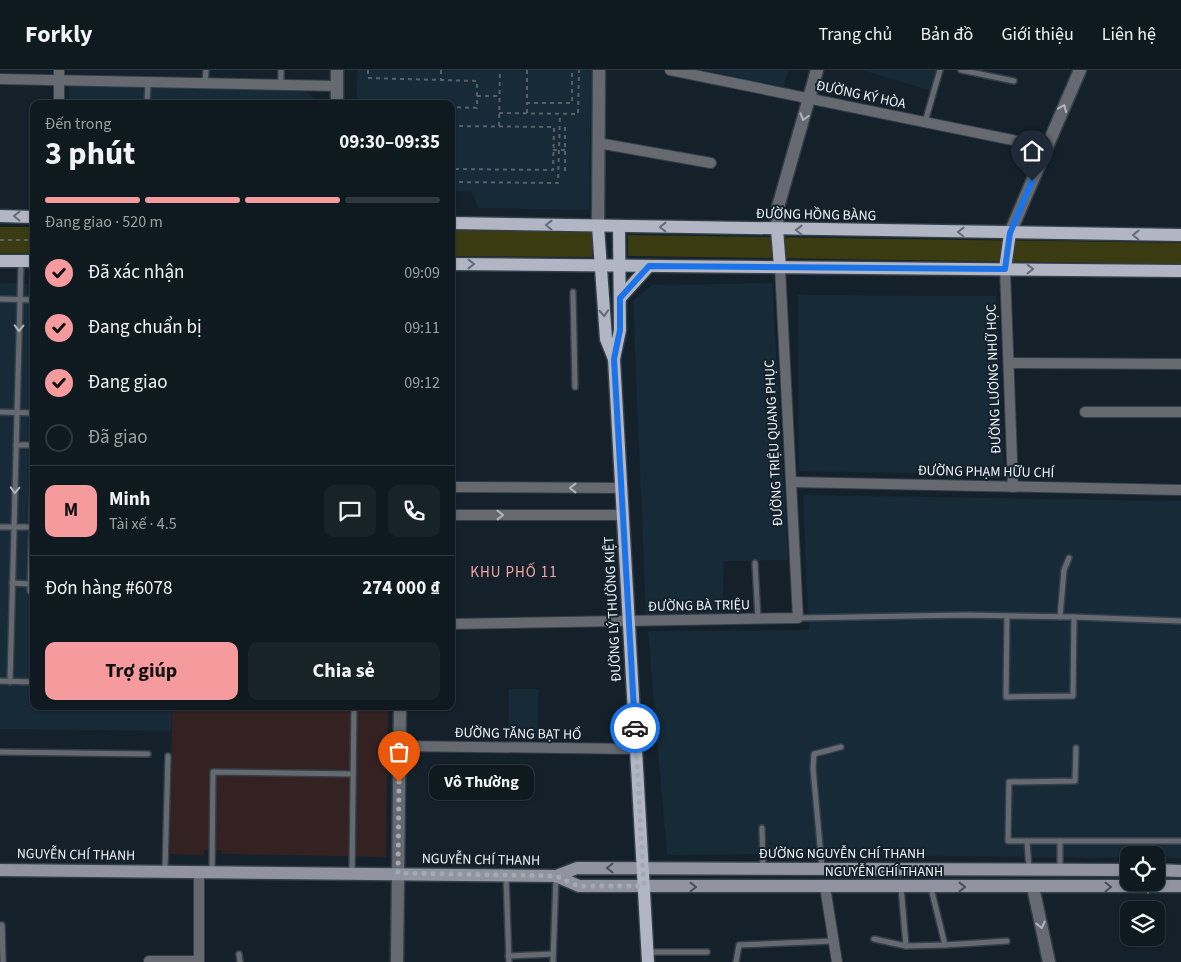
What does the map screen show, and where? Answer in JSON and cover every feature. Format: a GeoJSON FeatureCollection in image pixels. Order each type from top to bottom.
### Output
{"type":"FeatureCollection","features":[{"type":"Feature","properties":{"kind":"main road"},"geometry":{"type":"LineString","coordinates":[[0,216],[30,217]]}},
{"type":"Feature","properties":{"kind":"main road","name":"ĐƯỜNG HỒNG BÀNG"},"geometry":{"type":"LineString","coordinates":[[455,223],[1181,235]]}},
{"type":"Feature","properties":{"kind":"main road","name":"ĐƯỜNG LÝ THƯỜNG KIỆT"},"geometry":{"type":"LineString","coordinates":[[598,226],[606,339],[614,359]]}},
{"type":"Feature","properties":{"kind":"main road","name":"ĐƯỜNG LÝ THƯỜNG KIỆT"},"geometry":{"type":"LineString","coordinates":[[619,226],[620,330],[614,359],[648,957]]}},
{"type":"Feature","properties":{"kind":"main road"},"geometry":{"type":"LineString","coordinates":[[777,229],[780,267]]}},
{"type":"Feature","properties":{"kind":"main road"},"geometry":{"type":"LineString","coordinates":[[1005,269],[1010,233]]}},
{"type":"Feature","properties":{"kind":"main road"},"geometry":{"type":"LineString","coordinates":[[0,261],[27,261]]}},
{"type":"Feature","properties":{"kind":"main road"},"geometry":{"type":"LineString","coordinates":[[455,264],[1181,271]]}},
{"type":"Feature","properties":{"kind":"main road"},"geometry":{"type":"LineString","coordinates":[[620,298],[649,266]]}},
{"type":"Feature","properties":{"kind":"main road","name":"ĐƯỜNG NGUYỄN CHÍ THANH"},"geometry":{"type":"LineString","coordinates":[[556,876],[577,868],[1120,870]]}},
{"type":"Feature","properties":{"kind":"main road"},"geometry":{"type":"LineString","coordinates":[[822,869],[825,887]]}},
{"type":"Feature","properties":{"kind":"main road"},"geometry":{"type":"LineString","coordinates":[[879,869],[879,887]]}},
{"type":"Feature","properties":{"kind":"main road"},"geometry":{"type":"LineString","coordinates":[[1029,869],[1033,887]]}},
{"type":"Feature","properties":{"kind":"main road"},"geometry":{"type":"LineString","coordinates":[[1060,869],[1060,887]]}},
{"type":"Feature","properties":{"kind":"main road","name":"NGUYỄN CHÍ THANH"},"geometry":{"type":"LineString","coordinates":[[0,870],[556,876],[578,886],[1175,887]]}},
{"type":"Feature","properties":{"kind":"main road"},"geometry":{"type":"LineString","coordinates":[[1165,870],[1181,871]]}},
{"type":"Feature","properties":{"kind":"street"},"geometry":{"type":"LineString","coordinates":[[337,70],[337,100]]}},
{"type":"Feature","properties":{"kind":"street"},"geometry":{"type":"LineString","coordinates":[[598,226],[599,70]]}},
{"type":"Feature","properties":{"kind":"street","name":"ĐƯỜNG KÝ HÒA"},"geometry":{"type":"LineString","coordinates":[[670,70],[1047,147]]}},
{"type":"Feature","properties":{"kind":"street"},"geometry":{"type":"LineString","coordinates":[[777,229],[778,208],[817,70]]}},
{"type":"Feature","properties":{"kind":"street"},"geometry":{"type":"LineString","coordinates":[[1010,233],[1080,70]]}},
{"type":"Feature","properties":{"kind":"street"},"geometry":{"type":"LineString","coordinates":[[0,79],[59,75],[148,82],[337,86]]}},
{"type":"Feature","properties":{"kind":"street"},"geometry":{"type":"LineString","coordinates":[[59,75],[59,100]]}},
{"type":"Feature","properties":{"kind":"street"},"geometry":{"type":"LineString","coordinates":[[598,143],[711,164]]}},
{"type":"Feature","properties":{"kind":"street","name":"ĐƯỜNG TRIỆU QUANG PHỤC"},"geometry":{"type":"LineString","coordinates":[[780,267],[798,618]]}},
{"type":"Feature","properties":{"kind":"street","name":"ĐƯỜNG LƯƠNG NHỮ HỌC"},"geometry":{"type":"LineString","coordinates":[[1005,269],[1013,487]]}},
{"type":"Feature","properties":{"kind":"street"},"geometry":{"type":"LineString","coordinates":[[1009,363],[1181,364]]}},
{"type":"Feature","properties":{"kind":"street"},"geometry":{"type":"LineString","coordinates":[[1085,412],[1181,412]]}},
{"type":"Feature","properties":{"kind":"street","name":"ĐƯỜNG PHẠM HỮU CHÍ"},"geometry":{"type":"LineString","coordinates":[[791,482],[1181,490]]}},
{"type":"Feature","properties":{"kind":"street"},"geometry":{"type":"LineString","coordinates":[[455,487],[622,488]]}},
{"type":"Feature","properties":{"kind":"street"},"geometry":{"type":"LineString","coordinates":[[455,515],[623,515]]}},
{"type":"Feature","properties":{"kind":"street","name":"ĐƯỜNG BÀ TRIỆU"},"geometry":{"type":"LineString","coordinates":[[455,624],[798,618]]}},
{"type":"Feature","properties":{"kind":"street"},"geometry":{"type":"LineString","coordinates":[[397,962],[400,710]]}},
{"type":"Feature","properties":{"kind":"street","name":"ĐƯỜNG TĂNG BẠT HỔ"},"geometry":{"type":"LineString","coordinates":[[399,746],[637,749]]}},
{"type":"Feature","properties":{"kind":"street"},"geometry":{"type":"LineString","coordinates":[[149,961],[199,962],[206,872]]}},
{"type":"Feature","properties":{"kind":"street"},"geometry":{"type":"LineString","coordinates":[[825,887],[837,962]]}},
{"type":"Feature","properties":{"kind":"street"},"geometry":{"type":"LineString","coordinates":[[1033,887],[1050,962]]}},
{"type":"Feature","properties":{"kind":"lane"},"geometry":{"type":"LineString","coordinates":[[206,70],[206,83]]}},
{"type":"Feature","properties":{"kind":"lane"},"geometry":{"type":"LineString","coordinates":[[281,70],[281,85]]}},
{"type":"Feature","properties":{"kind":"lane"},"geometry":{"type":"LineString","coordinates":[[925,122],[940,70]]}},
{"type":"Feature","properties":{"kind":"lane"},"geometry":{"type":"LineString","coordinates":[[961,70],[1014,82]]}},
{"type":"Feature","properties":{"kind":"lane"},"geometry":{"type":"LineString","coordinates":[[147,100],[148,82]]}},
{"type":"Feature","properties":{"kind":"lane"},"geometry":{"type":"LineString","coordinates":[[10,682],[20,300],[27,261]]}},
{"type":"Feature","properties":{"kind":"lane"},"geometry":{"type":"LineString","coordinates":[[573,292],[575,387]]}},
{"type":"Feature","properties":{"kind":"lane"},"geometry":{"type":"LineString","coordinates":[[0,299],[30,300]]}},
{"type":"Feature","properties":{"kind":"lane"},"geometry":{"type":"LineString","coordinates":[[0,412],[30,413]]}},
{"type":"Feature","properties":{"kind":"lane"},"geometry":{"type":"LineString","coordinates":[[16,445],[30,445]]}},
{"type":"Feature","properties":{"kind":"lane"},"geometry":{"type":"LineString","coordinates":[[0,527],[30,528]]}},
{"type":"Feature","properties":{"kind":"lane"},"geometry":{"type":"LineString","coordinates":[[1060,617],[1064,570],[1069,558]]}},
{"type":"Feature","properties":{"kind":"lane"},"geometry":{"type":"LineString","coordinates":[[755,563],[758,619]]}},
{"type":"Feature","properties":{"kind":"lane"},"geometry":{"type":"LineString","coordinates":[[12,583],[30,584],[30,591]]}},
{"type":"Feature","properties":{"kind":"lane"},"geometry":{"type":"LineString","coordinates":[[798,618],[1007,616],[1181,621]]}},
{"type":"Feature","properties":{"kind":"lane"},"geometry":{"type":"LineString","coordinates":[[1007,616],[1006,696],[1073,696],[1074,617]]}},
{"type":"Feature","properties":{"kind":"lane"},"geometry":{"type":"LineString","coordinates":[[0,682],[30,682]]}},
{"type":"Feature","properties":{"kind":"lane"},"geometry":{"type":"LineString","coordinates":[[352,873],[354,710]]}},
{"type":"Feature","properties":{"kind":"lane"},"geometry":{"type":"LineString","coordinates":[[822,869],[813,768],[814,754],[841,747]]}},
{"type":"Feature","properties":{"kind":"lane"},"geometry":{"type":"LineString","coordinates":[[1076,748],[1075,781],[1009,782],[1008,841],[1181,841]]}},
{"type":"Feature","properties":{"kind":"lane"},"geometry":{"type":"LineString","coordinates":[[0,752],[148,754]]}},
{"type":"Feature","properties":{"kind":"lane"},"geometry":{"type":"LineString","coordinates":[[165,871],[168,756]]}},
{"type":"Feature","properties":{"kind":"lane"},"geometry":{"type":"LineString","coordinates":[[206,872],[213,772],[353,774]]}},
{"type":"Feature","properties":{"kind":"lane"},"geometry":{"type":"LineString","coordinates":[[762,828],[764,869]]}},
{"type":"Feature","properties":{"kind":"lane"},"geometry":{"type":"LineString","coordinates":[[1027,841],[1029,869]]}},
{"type":"Feature","properties":{"kind":"lane"},"geometry":{"type":"LineString","coordinates":[[1060,841],[1060,869]]}},
{"type":"Feature","properties":{"kind":"lane"},"geometry":{"type":"LineString","coordinates":[[506,875],[508,959],[553,954]]}},
{"type":"Feature","properties":{"kind":"lane"},"geometry":{"type":"LineString","coordinates":[[553,962],[556,876]]}},
{"type":"Feature","properties":{"kind":"lane"},"geometry":{"type":"LineString","coordinates":[[901,887],[906,946]]}},
{"type":"Feature","properties":{"kind":"lane"},"geometry":{"type":"LineString","coordinates":[[931,887],[945,945]]}},
{"type":"Feature","properties":{"kind":"lane"},"geometry":{"type":"LineString","coordinates":[[0,925],[2,925],[3,962]]}},
{"type":"Feature","properties":{"kind":"lane"},"geometry":{"type":"LineString","coordinates":[[874,939],[906,946],[1007,940]]}},
{"type":"Feature","properties":{"kind":"lane"},"geometry":{"type":"LineString","coordinates":[[736,962],[739,945],[833,941]]}},
{"type":"Feature","properties":{"kind":"lane"},"geometry":{"type":"LineString","coordinates":[[648,957],[707,952]]}},
{"type":"Feature","properties":{"kind":"lane"},"geometry":{"type":"LineString","coordinates":[[239,954],[240,962]]}},
{"type":"Feature","properties":{"kind":"path"},"geometry":{"type":"LineString","coordinates":[[368,70],[368,78],[477,81],[477,108],[455,107]]}},
{"type":"Feature","properties":{"kind":"path"},"geometry":{"type":"LineString","coordinates":[[441,70],[441,81]]}},
{"type":"Feature","properties":{"kind":"path"},"geometry":{"type":"LineString","coordinates":[[499,126],[500,70]]}},
{"type":"Feature","properties":{"kind":"path"},"geometry":{"type":"LineString","coordinates":[[526,113],[528,70]]}},
{"type":"Feature","properties":{"kind":"path"},"geometry":{"type":"LineString","coordinates":[[527,102],[572,103],[572,70]]}},
{"type":"Feature","properties":{"kind":"path"},"geometry":{"type":"LineString","coordinates":[[500,113],[578,114],[579,70]]}},
{"type":"Feature","properties":{"kind":"path"},"geometry":{"type":"LineString","coordinates":[[478,96],[500,96]]}},
{"type":"Feature","properties":{"kind":"path"},"geometry":{"type":"LineString","coordinates":[[455,182],[558,184],[560,114]]}},
{"type":"Feature","properties":{"kind":"path"},"geometry":{"type":"LineString","coordinates":[[455,126],[554,127],[553,170],[455,169]]}},
{"type":"Feature","properties":{"kind":"path"},"geometry":{"type":"LineString","coordinates":[[565,127],[565,171]]}},
{"type":"Feature","properties":{"kind":"path"},"geometry":{"type":"LineString","coordinates":[[554,150],[565,150]]}},
{"type":"Feature","properties":{"kind":"path"},"geometry":{"type":"LineString","coordinates":[[0,240],[30,240]]}},
{"type":"Feature","properties":{"kind":"shaded area"},"geometry":{"type":"Polygon","coordinates":[[[358,70],[591,70],[589,210],[478,208],[472,192],[455,191],[455,100],[356,100],[358,70]]]}},
{"type":"Feature","properties":{"kind":"shaded area"},"geometry":{"type":"Polygon","coordinates":[[[703,70],[788,70],[784,87],[703,70]]]}},
{"type":"Feature","properties":{"kind":"shaded area"},"geometry":{"type":"Polygon","coordinates":[[[862,70],[938,70],[932,91],[862,70]]]}},
{"type":"Feature","properties":{"kind":"shaded area"},"geometry":{"type":"Polygon","coordinates":[[[69,83],[303,89],[315,100],[69,100],[69,83]]]}},
{"type":"Feature","properties":{"kind":"shaded area"},"geometry":{"type":"Polygon","coordinates":[[[0,227],[30,227],[30,253],[0,253],[0,227]]]}},
{"type":"Feature","properties":{"kind":"shaded area"},"geometry":{"type":"Polygon","coordinates":[[[455,230],[592,231],[592,257],[455,256],[455,230]]]}},
{"type":"Feature","properties":{"kind":"shaded area"},"geometry":{"type":"Polygon","coordinates":[[[628,235],[1181,243],[1181,264],[628,256],[628,235]]]}},
{"type":"Feature","properties":{"kind":"shaded area"},"geometry":{"type":"Polygon","coordinates":[[[0,283],[30,284],[30,710],[172,710],[171,731],[0,729],[0,283]]]}},
{"type":"Feature","properties":{"kind":"shaded area"},"geometry":{"type":"Polygon","coordinates":[[[772,283],[788,560],[724,561],[722,614],[646,615],[633,301],[652,285],[772,283]]]}},
{"type":"Feature","properties":{"kind":"shaded area"},"geometry":{"type":"Polygon","coordinates":[[[798,295],[996,296],[1004,475],[799,471],[798,295]]]}},
{"type":"Feature","properties":{"kind":"shaded area"},"geometry":{"type":"Polygon","coordinates":[[[803,495],[1181,501],[1181,858],[1165,858],[1165,846],[1120,846],[1120,858],[776,854],[667,855],[648,631],[809,630],[803,495]]]}},
{"type":"Feature","properties":{"kind":"shaded area"},"geometry":{"type":"Polygon","coordinates":[[[509,689],[538,689],[538,737],[509,737],[509,689]]]}},
{"type":"Feature","properties":{"kind":"shaded area"},"geometry":{"type":"Polygon","coordinates":[[[172,710],[388,710],[386,857],[222,854],[221,850],[204,850],[204,855],[170,854],[172,710]]]}},
{"type":"Feature","properties":{"kind":"way so far"},"geometry":{"type":"LineString","coordinates":[[399,782],[398,873],[556,876],[578,886],[644,886],[635,728]]}},
{"type":"Feature","properties":{"kind":"place","name":"Vô Thường"},"geometry":{"type":"Point","coordinates":[399,782]}},
{"type":"Feature","properties":{"kind":"district","name":"KHU PHỐ 11"},"geometry":{"type":"Point","coordinates":[514,572]}},
{"type":"Feature","properties":{"kind":"route"},"geometry":{"type":"LineString","coordinates":[[635,728],[614,359],[620,330],[620,298],[649,266],[1005,269],[1010,233],[1032,181]]}}]}
